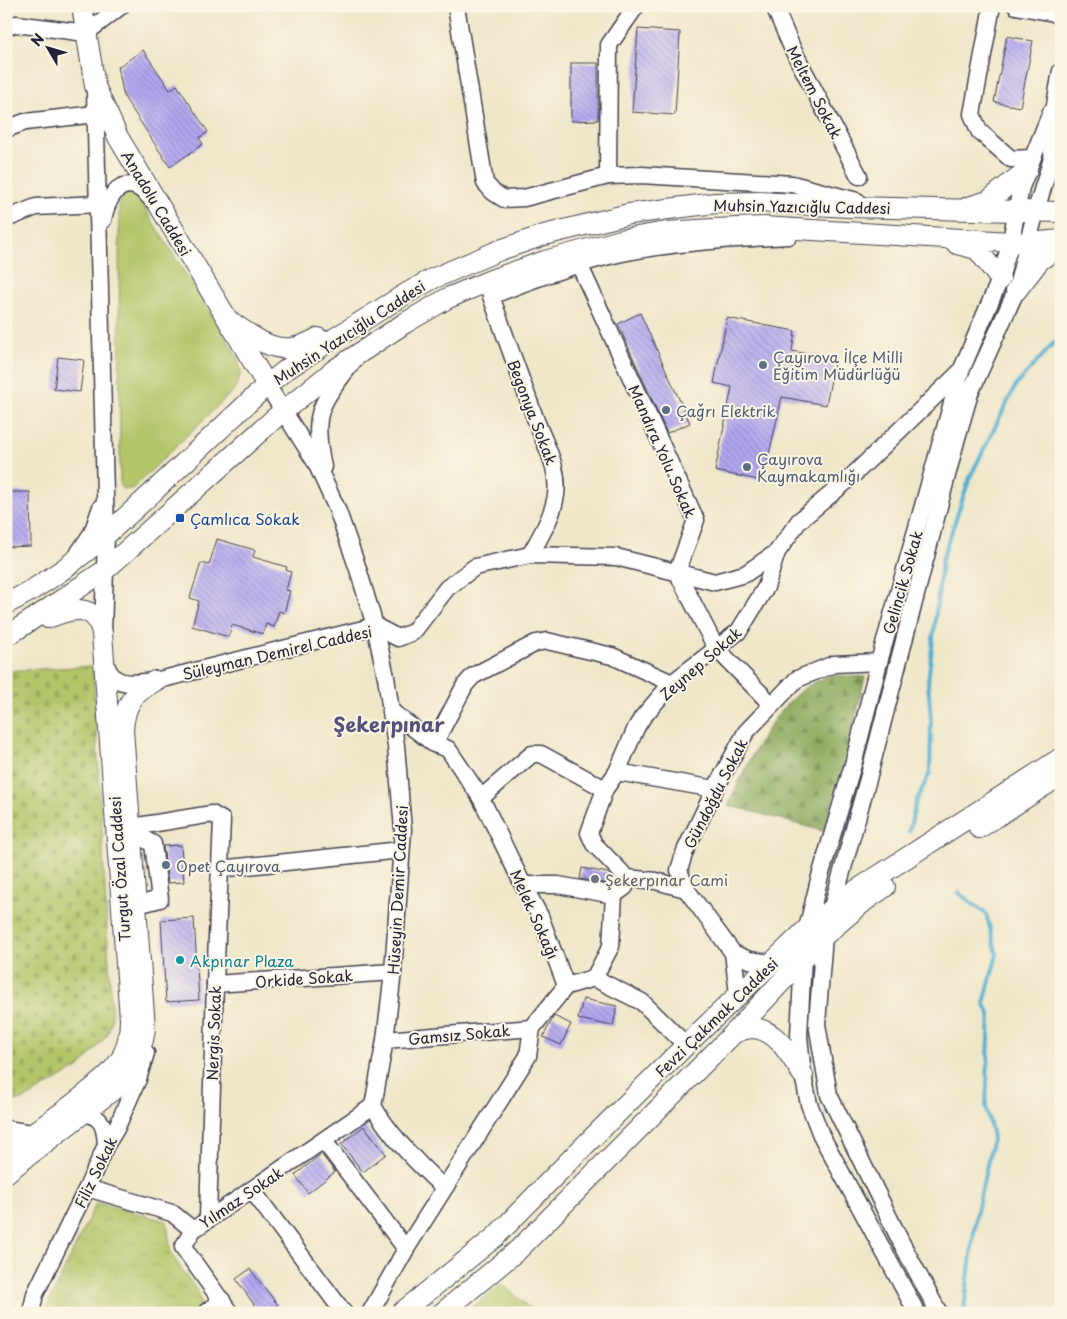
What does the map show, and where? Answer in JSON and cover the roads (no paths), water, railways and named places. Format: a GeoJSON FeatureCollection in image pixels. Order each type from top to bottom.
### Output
{"type":"FeatureCollection","features":[{"type":"Feature","properties":{"kind":"main road","name":"Anadolu Caddesi"},"geometry":{"type":"LineString","coordinates":[[82,6],[95,86],[118,137],[267,385]]}},
{"type":"Feature","properties":{"kind":"main road"},"geometry":{"type":"LineString","coordinates":[[963,209],[988,201],[1023,162]]}},
{"type":"Feature","properties":{"kind":"main road","name":"Muhsin Yazıcığlu Caddesi"},"geometry":{"type":"LineString","coordinates":[[6,604],[29,593],[64,569],[106,536],[267,385],[287,369],[432,279],[500,250],[544,235],[629,214],[669,208],[733,203],[760,202],[1061,212]]}},
{"type":"Feature","properties":{"kind":"main road","name":"Muhsin Yazıcığlu Caddesi"},"geometry":{"type":"LineString","coordinates":[[10,633],[105,570],[283,411],[362,350],[405,322],[448,298],[545,261],[626,239],[666,232],[763,227],[1020,242],[1061,240]]}},
{"type":"Feature","properties":{"kind":"main road"},"geometry":{"type":"LineString","coordinates":[[936,238],[976,249],[1000,279]]}},
{"type":"Feature","properties":{"kind":"main road"},"geometry":{"type":"LineString","coordinates":[[1016,291],[1040,260],[1061,246]]}},
{"type":"Feature","properties":{"kind":"main road"},"geometry":{"type":"LineString","coordinates":[[226,318],[266,344],[292,348],[303,345],[407,293]]}},
{"type":"Feature","properties":{"kind":"main road","name":"Turgut Özal Caddesi"},"geometry":{"type":"LineString","coordinates":[[6,1154],[32,1133],[72,1106],[106,1078],[122,1056],[130,1031],[130,1009],[100,625],[94,617],[77,608],[66,610],[10,633]]}},
{"type":"Feature","properties":{"kind":"main road","name":"Turgut Özal Caddesi"},"geometry":{"type":"LineString","coordinates":[[6,1173],[112,1092],[126,1076],[140,1052],[145,1028],[124,720],[130,700],[141,689],[154,681]]}},
{"type":"Feature","properties":{"kind":"main road","name":"Fevzi Çakmak Caddesi"},"geometry":{"type":"LineString","coordinates":[[442,1313],[518,1250],[734,1032],[803,957],[816,932],[832,909],[852,893],[1061,758]]}},
{"type":"Feature","properties":{"kind":"main road","name":"Fevzi Çakmak Caddesi"},"geometry":{"type":"LineString","coordinates":[[402,1313],[495,1237],[686,1044],[772,963],[906,872],[1061,776]]}},
{"type":"Feature","properties":{"kind":"main road"},"geometry":{"type":"LineString","coordinates":[[734,1032],[752,1028],[771,1033],[783,1045],[803,1075]]}},
{"type":"Feature","properties":{"kind":"street"},"geometry":{"type":"LineString","coordinates":[[6,27],[16,24],[86,33],[121,6]]}},
{"type":"Feature","properties":{"kind":"street"},"geometry":{"type":"LineString","coordinates":[[456,6],[485,183],[492,192],[504,199],[524,198],[608,176],[641,175],[792,184],[880,207]]}},
{"type":"Feature","properties":{"kind":"street"},"geometry":{"type":"LineString","coordinates":[[608,176],[610,45],[636,6]]}},
{"type":"Feature","properties":{"kind":"street","name":"Meltem Sokak"},"geometry":{"type":"LineString","coordinates":[[774,6],[793,50],[859,176]]}},
{"type":"Feature","properties":{"kind":"street"},"geometry":{"type":"LineString","coordinates":[[992,6],[972,114],[979,131],[1023,162]]}},
{"type":"Feature","properties":{"kind":"street"},"geometry":{"type":"LineString","coordinates":[[1016,6],[1061,17]]}},
{"type":"Feature","properties":{"kind":"street"},"geometry":{"type":"LineString","coordinates":[[1055,105],[1061,71]]}},
{"type":"Feature","properties":{"kind":"street"},"geometry":{"type":"LineString","coordinates":[[95,86],[106,536],[103,649]]}},
{"type":"Feature","properties":{"kind":"street","name":"Gelincik Sokak"},"geometry":{"type":"LineString","coordinates":[[832,909],[970,393],[1016,291],[1020,242],[1016,212],[1023,162],[1055,105]]}},
{"type":"Feature","properties":{"kind":"street","name":"Gelincik Sokak"},"geometry":{"type":"LineString","coordinates":[[939,1313],[829,1095],[817,1024],[816,932],[819,880],[854,761],[879,662],[961,371],[1000,279],[1036,210],[1057,158],[1055,105]]}},
{"type":"Feature","properties":{"kind":"street"},"geometry":{"type":"LineString","coordinates":[[6,129],[25,122],[96,114]]}},
{"type":"Feature","properties":{"kind":"street"},"geometry":{"type":"LineString","coordinates":[[99,241],[110,198],[122,187],[128,185],[136,186],[158,205]]}},
{"type":"Feature","properties":{"kind":"street"},"geometry":{"type":"LineString","coordinates":[[6,219],[36,207],[98,204]]}},
{"type":"Feature","properties":{"kind":"street","name":"Muhsin Yazıcığlu Caddesi"},"geometry":{"type":"LineString","coordinates":[[491,296],[532,279],[579,264],[621,253],[661,246],[855,233]]}},
{"type":"Feature","properties":{"kind":"street","name":"Mandıra Yolu Sokak"},"geometry":{"type":"LineString","coordinates":[[579,264],[696,520],[677,572]]}},
{"type":"Feature","properties":{"kind":"street","name":"Begonya Sokak"},"geometry":{"type":"LineString","coordinates":[[491,296],[536,422],[550,452],[557,476],[556,496],[547,521],[530,555]]}},
{"type":"Feature","properties":{"kind":"street","name":"Süleyman Demirel Caddesi"},"geometry":{"type":"LineString","coordinates":[[103,649],[108,671],[115,679],[126,683],[154,681],[375,626],[398,638],[413,632],[447,588],[475,567],[530,555],[616,557],[715,582],[745,574],[777,552],[798,521],[849,479],[996,335]]}},
{"type":"Feature","properties":{"kind":"street"},"geometry":{"type":"LineString","coordinates":[[326,481],[317,431],[321,408],[327,396],[362,350]]}},
{"type":"Feature","properties":{"kind":"street","name":"Hüseyin Demir Caddesi"},"geometry":{"type":"LineString","coordinates":[[267,385],[316,463],[338,509],[375,626],[391,711],[403,830],[393,972],[385,1040],[373,1106]]}},
{"type":"Feature","properties":{"kind":"street"},"geometry":{"type":"LineString","coordinates":[[64,569],[84,546],[92,533],[105,488]]}},
{"type":"Feature","properties":{"kind":"street","name":"Zeynep Sokak"},"geometry":{"type":"LineString","coordinates":[[627,878],[594,844],[589,834],[605,789],[617,772],[642,718],[672,684],[740,631],[766,588],[777,552]]}},
{"type":"Feature","properties":{"kind":"street"},"geometry":{"type":"LineString","coordinates":[[677,572],[716,648],[771,704]]}},
{"type":"Feature","properties":{"kind":"street"},"geometry":{"type":"LineString","coordinates":[[343,634],[363,621],[367,607],[365,593]]}},
{"type":"Feature","properties":{"kind":"street"},"geometry":{"type":"LineString","coordinates":[[434,744],[466,685],[473,676],[536,643],[547,641],[612,656],[672,684]]}},
{"type":"Feature","properties":{"kind":"street","name":"Gündoğdu Sokak"},"geometry":{"type":"LineString","coordinates":[[686,889],[679,870],[685,851],[746,732],[797,679],[834,664],[879,662]]}},
{"type":"Feature","properties":{"kind":"street","name":"Melek Sokağı"},"geometry":{"type":"LineString","coordinates":[[391,711],[434,744],[448,749],[481,798],[522,884],[540,916],[566,986]]}},
{"type":"Feature","properties":{"kind":"street"},"geometry":{"type":"LineString","coordinates":[[481,798],[532,754],[541,754],[605,789]]}},
{"type":"Feature","properties":{"kind":"street"},"geometry":{"type":"LineString","coordinates":[[617,772],[716,788]]}},
{"type":"Feature","properties":{"kind":"street","name":"Nergis Sokak"},"geometry":{"type":"LineString","coordinates":[[132,830],[212,814],[222,820],[214,984],[208,1219]]}},
{"type":"Feature","properties":{"kind":"street"},"geometry":{"type":"LineString","coordinates":[[220,870],[401,850]]}},
{"type":"Feature","properties":{"kind":"street"},"geometry":{"type":"LineString","coordinates":[[522,884],[558,885],[614,895],[625,887],[627,878],[656,881],[686,889],[733,953],[738,994]]}},
{"type":"Feature","properties":{"kind":"street"},"geometry":{"type":"LineString","coordinates":[[594,978],[612,946],[614,895]]}},
{"type":"Feature","properties":{"kind":"street"},"geometry":{"type":"LineString","coordinates":[[733,953],[749,960],[772,963]]}},
{"type":"Feature","properties":{"kind":"street"},"geometry":{"type":"LineString","coordinates":[[803,957],[799,1036],[803,1075],[809,1104],[820,1134],[917,1313]]}},
{"type":"Feature","properties":{"kind":"street","name":"Orkide Sokak"},"geometry":{"type":"LineString","coordinates":[[214,984],[393,972]]}},
{"type":"Feature","properties":{"kind":"street"},"geometry":{"type":"LineString","coordinates":[[370,1313],[444,1188],[528,1056],[532,1028],[566,986],[594,978],[642,1002],[686,1044]]}},
{"type":"Feature","properties":{"kind":"street","name":"Filiz Sokak"},"geometry":{"type":"LineString","coordinates":[[31,1313],[35,1294],[87,1188],[106,1144],[116,1129],[138,1079],[146,1050],[145,1028]]}},
{"type":"Feature","properties":{"kind":"street","name":"Gamsız Sokak"},"geometry":{"type":"LineString","coordinates":[[385,1040],[532,1028]]}},
{"type":"Feature","properties":{"kind":"street"},"geometry":{"type":"LineString","coordinates":[[373,1106],[384,1124],[444,1188]]}},
{"type":"Feature","properties":{"kind":"street","name":"Yılmaz Sokak"},"geometry":{"type":"LineString","coordinates":[[226,1307],[183,1247],[193,1230],[373,1106]]}},
{"type":"Feature","properties":{"kind":"street"},"geometry":{"type":"LineString","coordinates":[[85,1113],[94,1115],[102,1123],[105,1130],[106,1144]]}},
{"type":"Feature","properties":{"kind":"street"},"geometry":{"type":"LineString","coordinates":[[6,1129],[32,1133]]}},
{"type":"Feature","properties":{"kind":"street"},"geometry":{"type":"LineString","coordinates":[[324,1141],[406,1250]]}},
{"type":"Feature","properties":{"kind":"street"},"geometry":{"type":"LineString","coordinates":[[87,1188],[172,1214],[193,1230]]}},
{"type":"Feature","properties":{"kind":"street"},"geometry":{"type":"LineString","coordinates":[[252,1190],[344,1313]]}},
{"type":"Feature","properties":{"kind":"street"},"geometry":{"type":"LineString","coordinates":[[204,1313],[226,1307]]}},
{"type":"Feature","properties":{"kind":"waterway"},"geometry":{"type":"LineString","coordinates":[[909,832],[916,801],[930,773],[931,720],[928,682],[942,560],[970,477],[1016,385],[1061,335]]}},
{"type":"Feature","properties":{"kind":"waterway"},"geometry":{"type":"LineString","coordinates":[[959,893],[986,914],[997,954],[984,1003],[990,1014],[986,1107],[993,1137],[976,1216],[964,1310]]}},
{"type":"Feature","properties":{"kind":"place","name":"Çayırova İlçe Milli Eğitim Müdürlüğü"},"geometry":{"type":"Point","coordinates":[763,365]}},
{"type":"Feature","properties":{"kind":"place","name":"Çağrı Elektrik"},"geometry":{"type":"Point","coordinates":[666,410]}},
{"type":"Feature","properties":{"kind":"place","name":"Çayırova Kaymakamlığı"},"geometry":{"type":"Point","coordinates":[747,467]}},
{"type":"Feature","properties":{"kind":"place","name":"Çamlıca Sokak"},"geometry":{"type":"Point","coordinates":[180,518]}},
{"type":"Feature","properties":{"kind":"place","name":"Opet Çayırova"},"geometry":{"type":"Point","coordinates":[166,865]}},
{"type":"Feature","properties":{"kind":"place","name":"Şekerpınar Cami"},"geometry":{"type":"Point","coordinates":[595,879]}},
{"type":"Feature","properties":{"kind":"place","name":"Akpınar Plaza"},"geometry":{"type":"Point","coordinates":[180,960]}},
{"type":"Feature","properties":{"kind":"district","name":"Şekerpınar"},"geometry":{"type":"Point","coordinates":[389,724]}}]}
